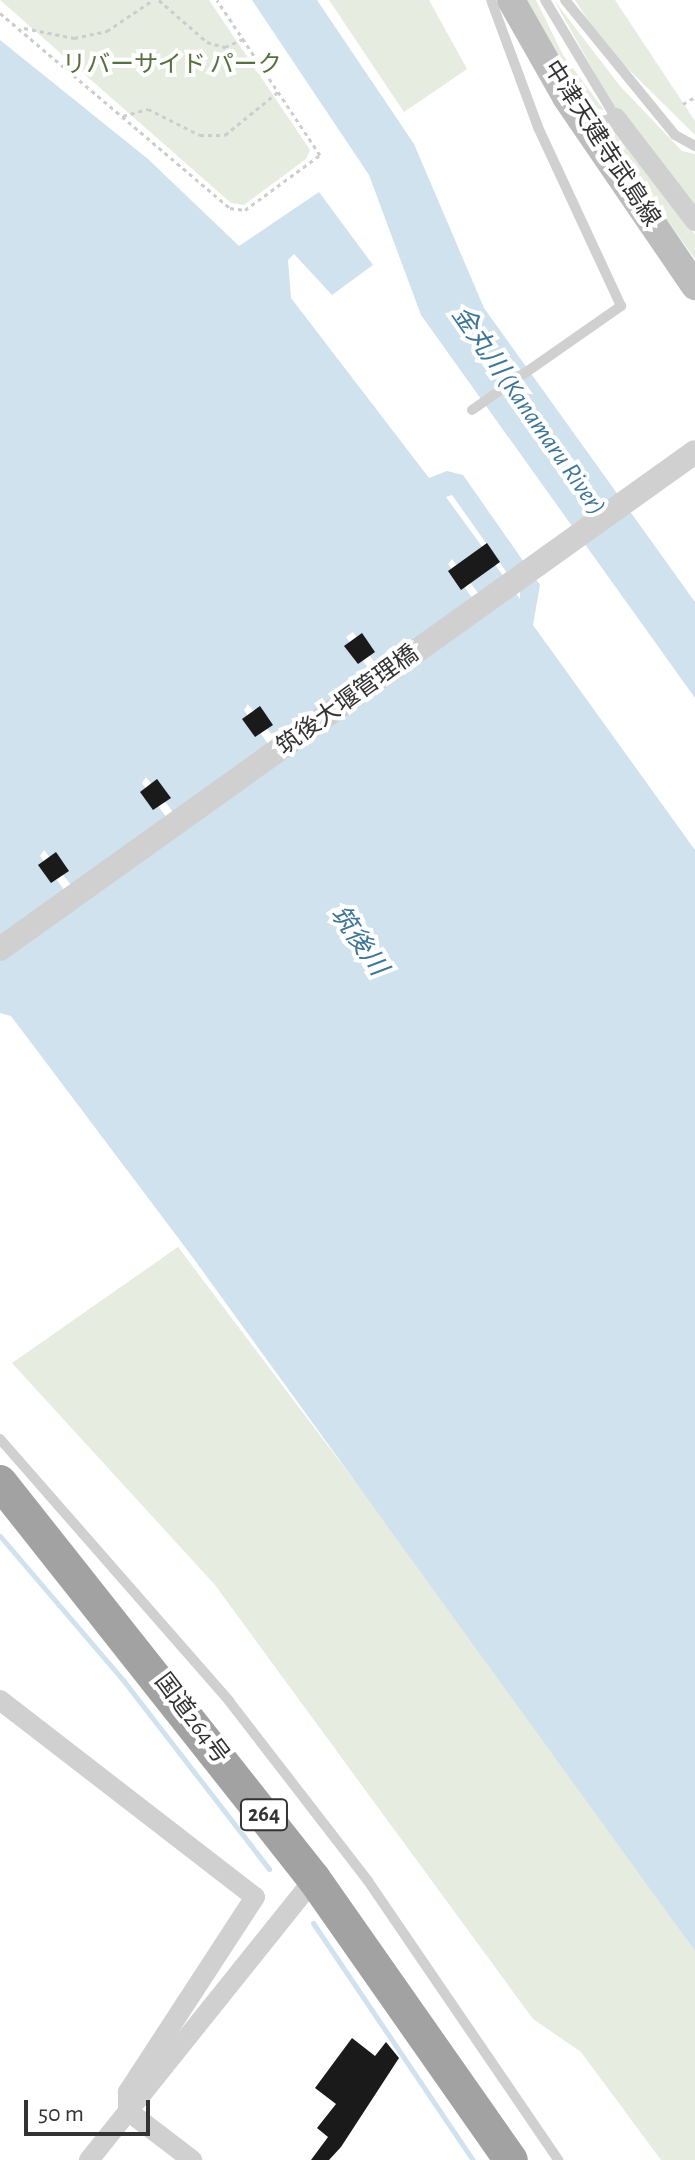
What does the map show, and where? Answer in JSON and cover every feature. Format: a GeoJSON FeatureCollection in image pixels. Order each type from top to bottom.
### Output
{"type":"FeatureCollection","features":[{"type":"Feature","properties":{"kind":"highway","name":"国道264号"},"geometry":{"type":"LineString","coordinates":[[0,1482],[314,1879],[511,2160]]}},
{"type":"Feature","properties":{"kind":"main road","name":"中津天建寺武島線"},"geometry":{"type":"LineString","coordinates":[[511,0],[585,124],[695,286]]}},
{"type":"Feature","properties":{"kind":"street"},"geometry":{"type":"LineString","coordinates":[[616,118],[695,221]]}},
{"type":"Feature","properties":{"kind":"street","name":"筑後大堰管理橋"},"geometry":{"type":"LineString","coordinates":[[0,949],[695,452]]}},
{"type":"Feature","properties":{"kind":"street"},"geometry":{"type":"LineString","coordinates":[[0,1700],[255,1897],[128,2092],[128,2111]]}},
{"type":"Feature","properties":{"kind":"street"},"geometry":{"type":"LineString","coordinates":[[89,2160],[314,1879]]}},
{"type":"Feature","properties":{"kind":"street"},"geometry":{"type":"LineString","coordinates":[[128,2111],[192,2160]]}},
{"type":"Feature","properties":{"kind":"lane"},"geometry":{"type":"LineString","coordinates":[[472,410],[621,306],[538,127],[491,0]]}},
{"type":"Feature","properties":{"kind":"lane"},"geometry":{"type":"LineString","coordinates":[[545,0],[616,118],[585,124]]}},
{"type":"Feature","properties":{"kind":"lane"},"geometry":{"type":"LineString","coordinates":[[565,0],[675,135],[695,146]]}},
{"type":"Feature","properties":{"kind":"lane"},"geometry":{"type":"LineString","coordinates":[[0,1439],[247,1725],[368,1881],[558,2160]]}},
{"type":"Feature","properties":{"kind":"path"},"geometry":{"type":"LineString","coordinates":[[20,27],[74,38],[107,31],[156,0],[207,42],[225,47],[243,39]]}},
{"type":"Feature","properties":{"kind":"path"},"geometry":{"type":"LineString","coordinates":[[0,13],[230,208],[245,210],[320,155],[217,0]]}},
{"type":"Feature","properties":{"kind":"path"},"geometry":{"type":"LineString","coordinates":[[123,116],[148,109],[200,135],[225,135],[278,92]]}},
{"type":"Feature","properties":{"kind":"path"},"geometry":{"type":"LineString","coordinates":[[683,104],[695,97]]}},
{"type":"Feature","properties":{"kind":"green space","name":"リバーサイド パーク"},"geometry":{"type":"Polygon","coordinates":[[[0,0],[209,0],[310,150],[306,159],[244,205],[231,203],[0,0]]]}},
{"type":"Feature","properties":{"kind":"green space"},"geometry":{"type":"Polygon","coordinates":[[[329,0],[429,0],[467,69],[404,112],[329,0]]]}},
{"type":"Feature","properties":{"kind":"green space"},"geometry":{"type":"Polygon","coordinates":[[[527,0],[536,0],[563,55],[604,110],[588,107],[558,65],[527,0]]]}},
{"type":"Feature","properties":{"kind":"green space"},"geometry":{"type":"Polygon","coordinates":[[[554,0],[620,86],[682,151],[695,154],[695,210],[611,102],[554,0]]]}},
{"type":"Feature","properties":{"kind":"green space"},"geometry":{"type":"Polygon","coordinates":[[[575,0],[615,0],[695,121],[695,135],[603,44],[575,0]]]}},
{"type":"Feature","properties":{"kind":"green space"},"geometry":{"type":"Polygon","coordinates":[[[615,134],[695,234],[695,259],[608,139],[615,134]]]}},
{"type":"Feature","properties":{"kind":"green space"},"geometry":{"type":"Polygon","coordinates":[[[178,1247],[445,1601],[695,1951],[695,2160],[661,2160],[581,2052],[533,2019],[215,1585],[12,1363],[178,1247]]]}},
{"type":"Feature","properties":{"kind":"water","name":"金丸川 (Kanamaru River)"},"geometry":{"type":"Polygon","coordinates":[[[252,0],[317,0],[414,144],[484,308],[695,602],[695,698],[421,315],[369,175],[252,0]]]}},
{"type":"Feature","properties":{"kind":"water","name":"筑後川"},"geometry":{"type":"Polygon","coordinates":[[[0,40],[148,159],[239,246],[319,192],[373,265],[332,295],[294,254],[288,260],[291,298],[429,478],[447,471],[463,475],[540,585],[533,625],[695,850],[695,1951],[191,1255],[11,1016],[0,1013],[0,40]],[[452,495],[446,497],[520,599],[520,591],[452,495]],[[452,559],[448,564],[482,612],[489,607],[452,559]],[[353,632],[346,637],[380,685],[387,680],[353,632]],[[248,704],[244,710],[278,758],[285,752],[248,704]],[[146,777],[142,783],[176,831],[183,825],[146,777]],[[44,850],[40,856],[74,904],[81,898],[44,850]]]}},
{"type":"Feature","properties":{"kind":"building"},"geometry":{"type":"Polygon","coordinates":[[[487,543],[500,562],[461,590],[448,571],[487,543]]]}},
{"type":"Feature","properties":{"kind":"building"},"geometry":{"type":"Polygon","coordinates":[[[362,633],[375,652],[358,664],[344,646],[362,633]]]}},
{"type":"Feature","properties":{"kind":"building"},"geometry":{"type":"Polygon","coordinates":[[[260,706],[273,725],[255,737],[242,719],[260,706]]]}},
{"type":"Feature","properties":{"kind":"building"},"geometry":{"type":"Polygon","coordinates":[[[157,779],[171,798],[153,810],[140,792],[157,779]]]}},
{"type":"Feature","properties":{"kind":"building"},"geometry":{"type":"Polygon","coordinates":[[[56,852],[69,871],[51,883],[38,865],[56,852]]]}},
{"type":"Feature","properties":{"kind":"building"},"geometry":{"type":"Polygon","coordinates":[[[352,2038],[375,2056],[386,2042],[399,2058],[341,2147],[329,2160],[311,2160],[328,2137],[317,2128],[336,2104],[315,2088],[352,2038]]]}},
{"type":"Feature","properties":{"kind":"waterway"},"geometry":{"type":"LineString","coordinates":[[0,1536],[123,1680],[269,1869]]}},
{"type":"Feature","properties":{"kind":"waterway"},"geometry":{"type":"LineString","coordinates":[[313,1923],[473,2160]]}}]}
